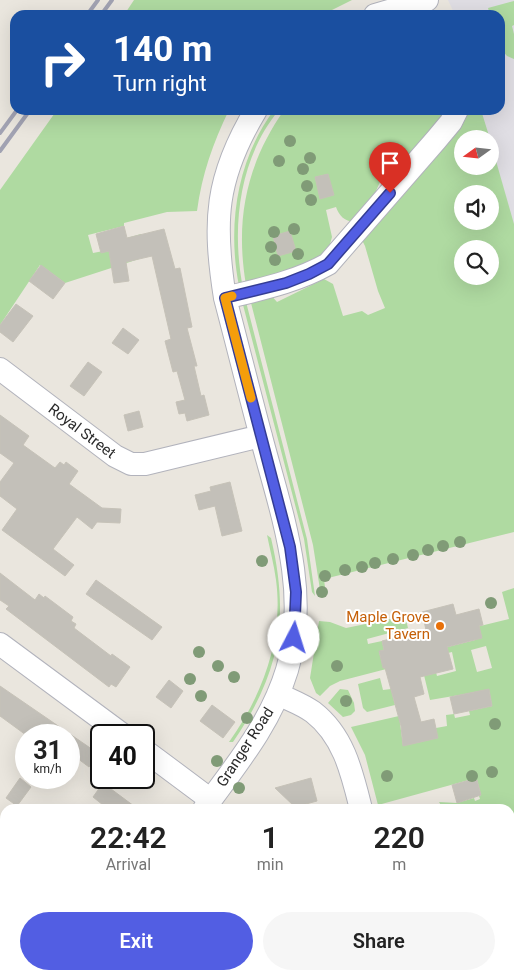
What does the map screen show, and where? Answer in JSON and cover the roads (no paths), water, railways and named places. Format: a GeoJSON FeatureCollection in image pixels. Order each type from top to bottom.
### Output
{"type":"FeatureCollection","features":[{"type":"Feature","properties":{"kind":"street"},"geometry":{"type":"LineString","coordinates":[[393,10],[429,0]]}},
{"type":"Feature","properties":{"kind":"street"},"geometry":{"type":"LineString","coordinates":[[225,298],[286,283],[328,264],[436,140],[454,115]]}},
{"type":"Feature","properties":{"kind":"street","name":"Granger Road"},"geometry":{"type":"LineString","coordinates":[[207,804],[258,734],[287,672],[294,638],[296,592],[290,547],[225,298],[217,240],[220,202],[228,167],[250,119]]}},
{"type":"Feature","properties":{"kind":"street","name":"Royal Street"},"geometry":{"type":"LineString","coordinates":[[0,369],[115,456],[131,464],[150,464],[261,436]]}},
{"type":"Feature","properties":{"kind":"street"},"geometry":{"type":"LineString","coordinates":[[0,644],[108,724]]}},
{"type":"Feature","properties":{"kind":"street"},"geometry":{"type":"LineString","coordinates":[[278,694],[313,712],[333,734],[348,761],[360,804]]}},
{"type":"Feature","properties":{"kind":"street"},"geometry":{"type":"LineString","coordinates":[[155,759],[207,804]]}},
{"type":"Feature","properties":{"kind":"railway"},"geometry":{"type":"LineString","coordinates":[[91,10],[98,0]]}},
{"type":"Feature","properties":{"kind":"railway"},"geometry":{"type":"LineString","coordinates":[[105,10],[112,0]]}},
{"type":"Feature","properties":{"kind":"railway"},"geometry":{"type":"LineString","coordinates":[[0,133],[13,115]]}},
{"type":"Feature","properties":{"kind":"railway"},"geometry":{"type":"LineString","coordinates":[[0,151],[26,115]]}},
{"type":"Feature","properties":{"kind":"place","name":"Maple Grove Tavern"},"geometry":{"type":"Point","coordinates":[440,626]}}]}
